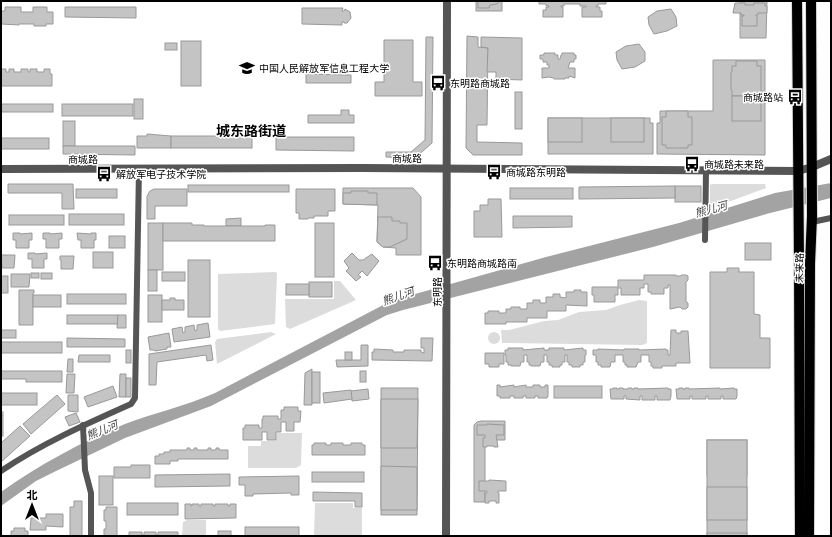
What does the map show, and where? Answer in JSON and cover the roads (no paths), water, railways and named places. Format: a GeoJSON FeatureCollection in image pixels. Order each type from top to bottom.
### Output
{"type":"FeatureCollection","features":[{"type":"Feature","properties":{"kind":"main road","name":"未来路"},"geometry":{"type":"LineString","coordinates":[[797,1],[800,536]]}},
{"type":"Feature","properties":{"kind":"main road","name":"未来路"},"geometry":{"type":"LineString","coordinates":[[809,536],[810,264],[812,219],[810,1]]}},
{"type":"Feature","properties":{"kind":"street","name":"东明路"},"geometry":{"type":"LineString","coordinates":[[446,536],[448,1]]}},
{"type":"Feature","properties":{"kind":"street"},"geometry":{"type":"LineString","coordinates":[[812,167],[831,159]]}},
{"type":"Feature","properties":{"kind":"street"},"geometry":{"type":"LineString","coordinates":[[812,167],[831,165]]}},
{"type":"Feature","properties":{"kind":"street","name":"商城路"},"geometry":{"type":"LineString","coordinates":[[1,169],[798,171],[812,167]]}},
{"type":"Feature","properties":{"kind":"street"},"geometry":{"type":"LineString","coordinates":[[1,471],[20,458],[83,426],[131,404],[135,398],[139,169]]}},
{"type":"Feature","properties":{"kind":"street"},"geometry":{"type":"LineString","coordinates":[[706,170],[706,240]]}},
{"type":"Feature","properties":{"kind":"street"},"geometry":{"type":"LineString","coordinates":[[812,219],[831,218]]}},
{"type":"Feature","properties":{"kind":"street"},"geometry":{"type":"LineString","coordinates":[[83,426],[85,470],[90,493],[91,536]]}},
{"type":"Feature","properties":{"kind":"place","name":"中国人民解放军信息工程大学"},"geometry":{"type":"Point","coordinates":[247,68]}},
{"type":"Feature","properties":{"kind":"place","name":"东明路商城路"},"geometry":{"type":"Point","coordinates":[438,83]}},
{"type":"Feature","properties":{"kind":"place","name":"商城路站"},"geometry":{"type":"Point","coordinates":[795,97]}},
{"type":"Feature","properties":{"kind":"place","name":"商城路未来路"},"geometry":{"type":"Point","coordinates":[692,164]}},
{"type":"Feature","properties":{"kind":"place","name":"商城路东明路"},"geometry":{"type":"Point","coordinates":[494,172]}},
{"type":"Feature","properties":{"kind":"place","name":"解放军电子技术学院"},"geometry":{"type":"Point","coordinates":[104,174]}},
{"type":"Feature","properties":{"kind":"place","name":"东明路商城路南"},"geometry":{"type":"Point","coordinates":[435,263]}},
{"type":"Feature","properties":{"kind":"district","name":"城东路街道"},"geometry":{"type":"Point","coordinates":[251,131]}},
{"type":"Feature","properties":{"kind":"water label","name":"熊儿河"},"geometry":{"type":"Point","coordinates":[711,209]}},
{"type":"Feature","properties":{"kind":"water label","name":"熊儿河"},"geometry":{"type":"Point","coordinates":[398,296]}},
{"type":"Feature","properties":{"kind":"water label","name":"熊儿河"},"geometry":{"type":"Point","coordinates":[102,430]}}]}
